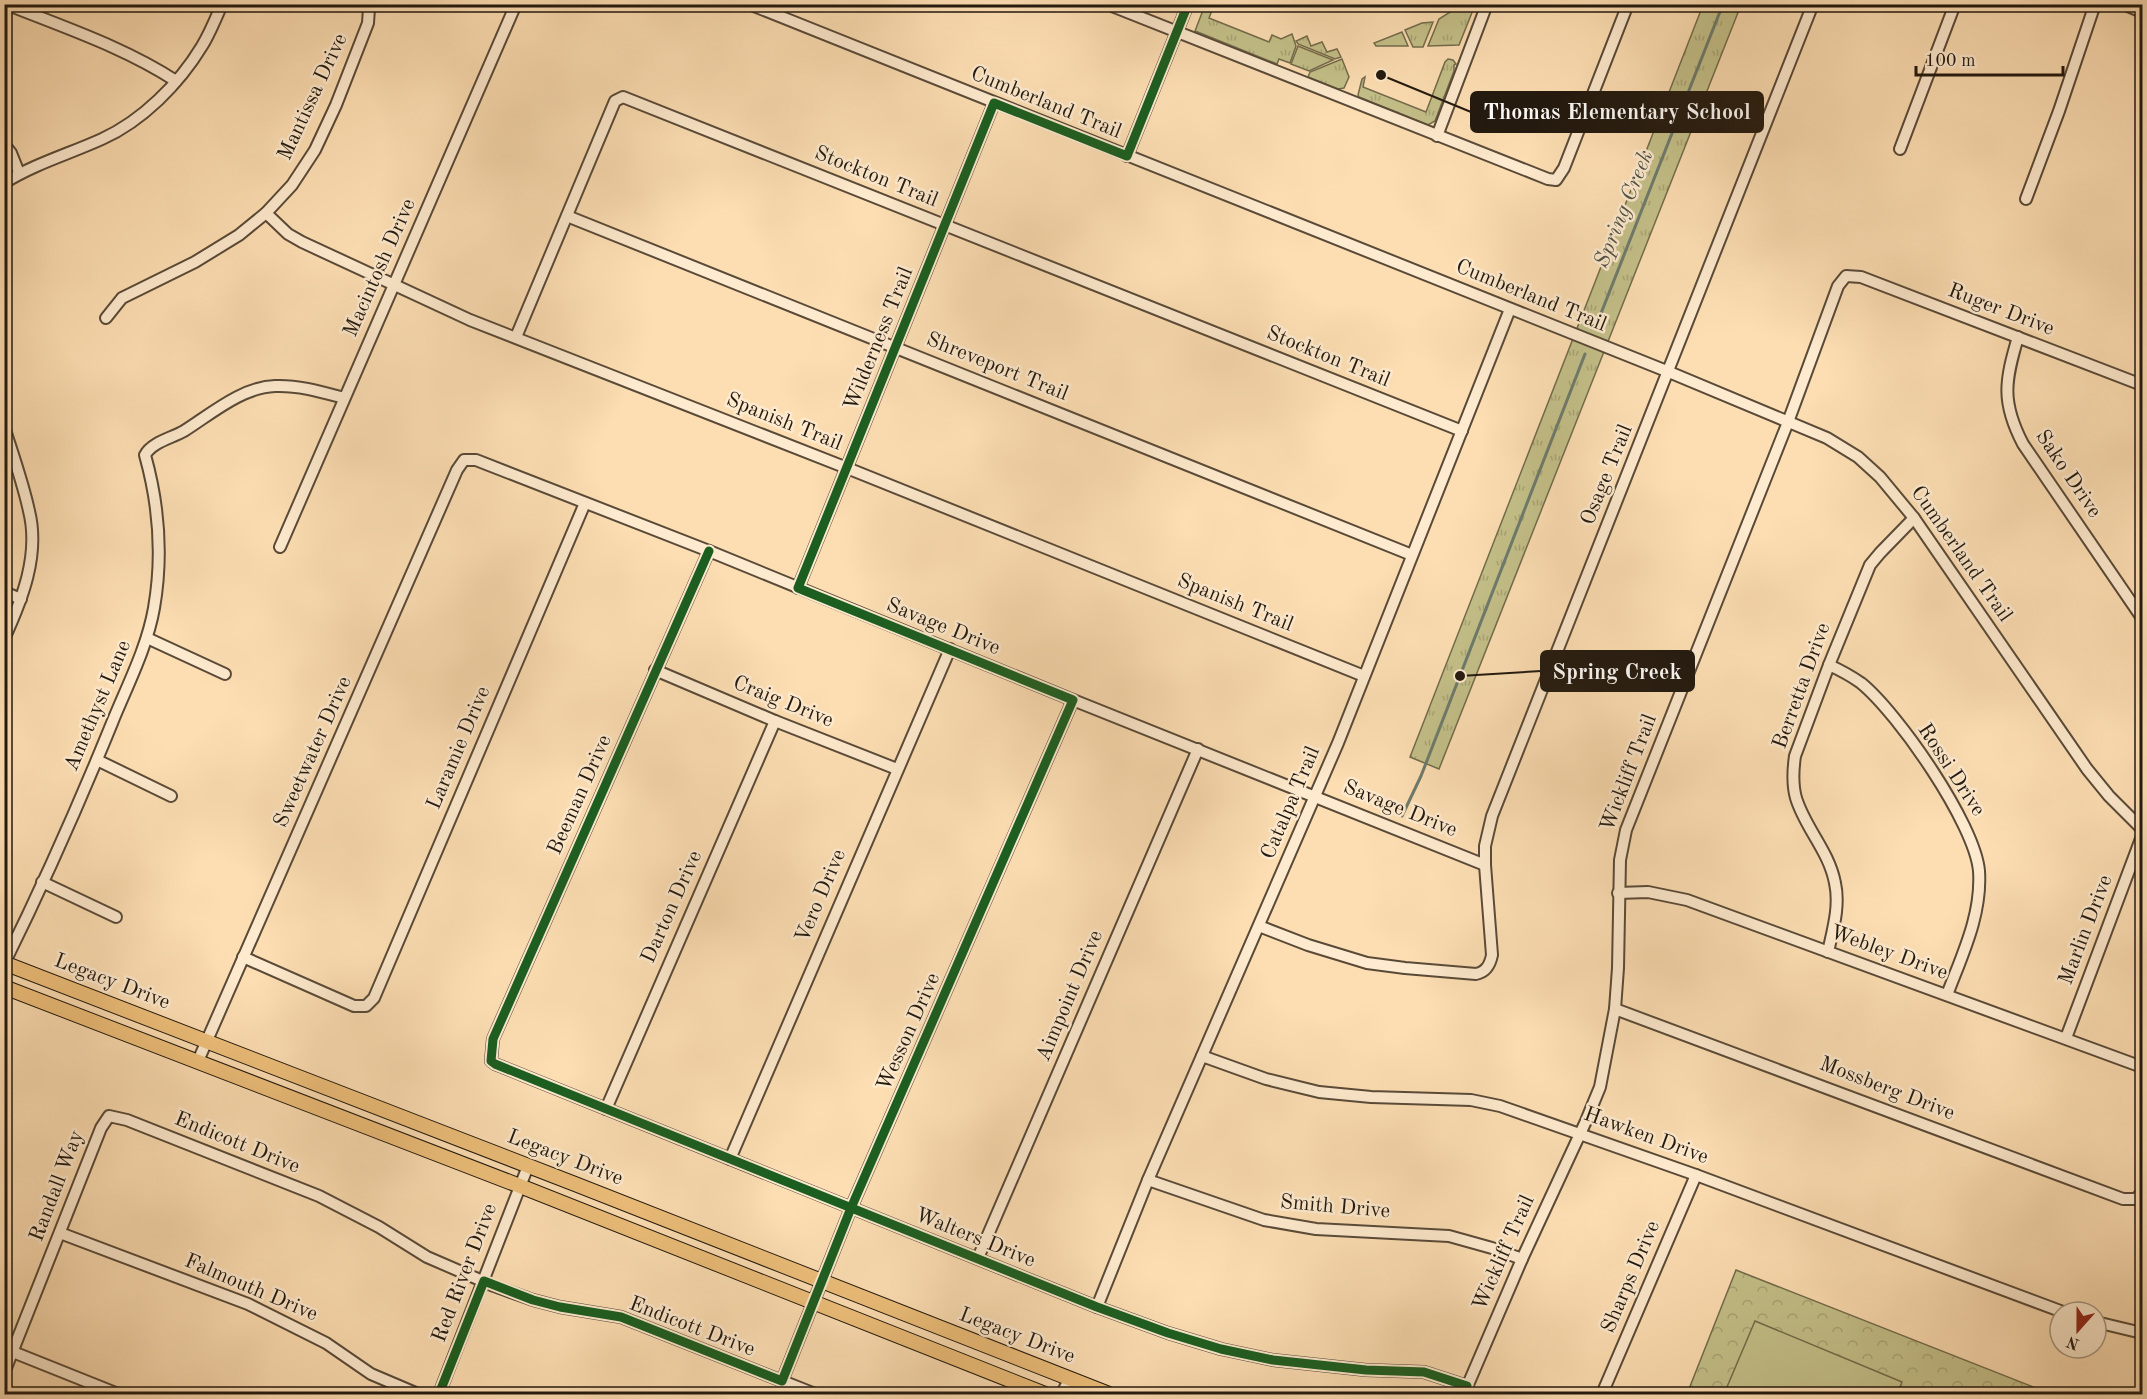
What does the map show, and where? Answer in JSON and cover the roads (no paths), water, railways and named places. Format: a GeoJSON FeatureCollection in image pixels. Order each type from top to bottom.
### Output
{"type":"FeatureCollection","features":[{"type":"Feature","properties":{"kind":"main road","name":"Legacy Drive"},"geometry":{"type":"LineString","coordinates":[[5,963],[1109,1395]]}},
{"type":"Feature","properties":{"kind":"main road","name":"Legacy Drive"},"geometry":{"type":"LineString","coordinates":[[4,987],[520,1186],[1045,1395]]}},
{"type":"Feature","properties":{"kind":"street"},"geometry":{"type":"LineString","coordinates":[[6,4],[156,67],[176,81]]}},
{"type":"Feature","properties":{"kind":"street"},"geometry":{"type":"LineString","coordinates":[[4,183],[19,173],[103,139],[153,104],[176,81],[203,45],[222,4]]}},
{"type":"Feature","properties":{"kind":"street","name":"Macintosh Drive"},"geometry":{"type":"LineString","coordinates":[[280,547],[516,4]]}},
{"type":"Feature","properties":{"kind":"street","name":"Cumberland Trail"},"geometry":{"type":"LineString","coordinates":[[749,4],[1669,372],[1827,438],[1858,457],[1890,487],[1914,518],[2073,750],[2109,796],[2142,829]]}},
{"type":"Feature","properties":{"kind":"street"},"geometry":{"type":"LineString","coordinates":[[1107,4],[1437,136],[1548,179],[1556,180],[1564,168],[1628,4]]}},
{"type":"Feature","properties":{"kind":"street"},"geometry":{"type":"LineString","coordinates":[[1127,156],[1188,4]]}},
{"type":"Feature","properties":{"kind":"street"},"geometry":{"type":"LineString","coordinates":[[1437,136],[1487,4]]}},
{"type":"Feature","properties":{"kind":"street","name":"Osage Trail"},"geometry":{"type":"LineString","coordinates":[[1259,927],[1348,958],[1386,966],[1476,974],[1486,969],[1492,955],[1485,846],[1492,816],[1814,4]]}},
{"type":"Feature","properties":{"kind":"street"},"geometry":{"type":"LineString","coordinates":[[1900,149],[1955,4]]}},
{"type":"Feature","properties":{"kind":"street"},"geometry":{"type":"LineString","coordinates":[[2026,199],[2095,4]]}},
{"type":"Feature","properties":{"kind":"street"},"geometry":{"type":"LineString","coordinates":[[2123,4],[2142,12]]}},
{"type":"Feature","properties":{"kind":"street","name":"Mantissa Drive"},"geometry":{"type":"LineString","coordinates":[[106,318],[122,298],[215,251],[239,235],[266,213],[292,185],[315,150],[336,105],[368,22],[368,6]]}},
{"type":"Feature","properties":{"kind":"street","name":"Stockton Trail"},"geometry":{"type":"LineString","coordinates":[[516,337],[615,101],[623,97],[1462,431]]}},
{"type":"Feature","properties":{"kind":"street","name":"Wilderness Trail"},"geometry":{"type":"LineString","coordinates":[[798,588],[994,103]]}},
{"type":"Feature","properties":{"kind":"street"},"geometry":{"type":"LineString","coordinates":[[4,144],[11,153],[19,173]]}},
{"type":"Feature","properties":{"kind":"street","name":"Spanish Trail"},"geometry":{"type":"LineString","coordinates":[[266,213],[288,234],[302,242],[470,320],[847,468],[1364,676]]}},
{"type":"Feature","properties":{"kind":"street","name":"Shreveport Trail"},"geometry":{"type":"LineString","coordinates":[[567,216],[1412,555]]}},
{"type":"Feature","properties":{"kind":"street","name":"Ruger Drive"},"geometry":{"type":"LineString","coordinates":[[1846,276],[1861,277],[2142,385]]}},
{"type":"Feature","properties":{"kind":"street","name":"Wickliff Trail"},"geometry":{"type":"LineString","coordinates":[[1465,1390],[1600,1087],[1615,1009],[1620,860],[1626,830],[1788,422],[1838,286],[1846,276]]}},
{"type":"Feature","properties":{"kind":"street","name":"Catalpa Trail"},"geometry":{"type":"LineString","coordinates":[[1096,1307],[1148,1180],[1316,796],[1510,309]]}},
{"type":"Feature","properties":{"kind":"street","name":"Sako Drive"},"geometry":{"type":"LineString","coordinates":[[2018,337],[2007,385],[2009,415],[2015,430],[2142,618]]}},
{"type":"Feature","properties":{"kind":"street","name":"Amethyst Lane"},"geometry":{"type":"LineString","coordinates":[[5,963],[97,760],[147,638],[154,610],[159,561],[157,508],[146,455],[149,448],[180,433],[248,392],[260,388],[287,386],[344,398]]}},
{"type":"Feature","properties":{"kind":"street"},"geometry":{"type":"LineString","coordinates":[[4,427],[30,513],[31,548],[30,568],[21,599],[4,639]]}},
{"type":"Feature","properties":{"kind":"street","name":"Savage Drive"},"geometry":{"type":"LineString","coordinates":[[464,460],[476,460],[709,551],[1485,865]]}},
{"type":"Feature","properties":{"kind":"street","name":"Sweetwater Drive"},"geometry":{"type":"LineString","coordinates":[[198,1061],[464,460]]}},
{"type":"Feature","properties":{"kind":"street","name":"Laramie Drive"},"geometry":{"type":"LineString","coordinates":[[243,957],[354,1006],[366,1006],[374,998],[585,503]]}},
{"type":"Feature","properties":{"kind":"street","name":"Berretta Drive"},"geometry":{"type":"LineString","coordinates":[[1828,952],[1837,905],[1835,882],[1818,840],[1796,798],[1793,772],[1799,742],[1870,565],[1914,518]]}},
{"type":"Feature","properties":{"kind":"street","name":"Beeman Drive"},"geometry":{"type":"LineString","coordinates":[[490,1056],[493,1039],[709,551]]}},
{"type":"Feature","properties":{"kind":"street"},"geometry":{"type":"LineString","coordinates":[[4,592],[21,599]]}},
{"type":"Feature","properties":{"kind":"street"},"geometry":{"type":"LineString","coordinates":[[147,638],[225,674]]}},
{"type":"Feature","properties":{"kind":"street","name":"Vero Drive"},"geometry":{"type":"LineString","coordinates":[[730,1159],[950,649]]}},
{"type":"Feature","properties":{"kind":"street","name":"Rossi Drive"},"geometry":{"type":"LineString","coordinates":[[1829,664],[1860,683],[1883,706],[1918,751],[1959,813],[1971,839],[1979,870],[1977,905],[1974,922],[1947,995]]}},
{"type":"Feature","properties":{"kind":"street","name":"Craig Drive"},"geometry":{"type":"LineString","coordinates":[[655,670],[775,721],[897,768]]}},
{"type":"Feature","properties":{"kind":"street","name":"Wesson Drive"},"geometry":{"type":"LineString","coordinates":[[782,1381],[851,1209],[1073,700]]}},
{"type":"Feature","properties":{"kind":"street","name":"Darton Drive"},"geometry":{"type":"LineString","coordinates":[[606,1109],[775,721]]}},
{"type":"Feature","properties":{"kind":"street","name":"Aimpoint Drive"},"geometry":{"type":"LineString","coordinates":[[978,1258],[1198,749]]}},
{"type":"Feature","properties":{"kind":"street"},"geometry":{"type":"LineString","coordinates":[[97,760],[171,796]]}},
{"type":"Feature","properties":{"kind":"street","name":"Marlin Drive"},"geometry":{"type":"LineString","coordinates":[[2066,1038],[2142,836]]}},
{"type":"Feature","properties":{"kind":"street"},"geometry":{"type":"LineString","coordinates":[[42,882],[116,917]]}},
{"type":"Feature","properties":{"kind":"street","name":"Webley Drive"},"geometry":{"type":"LineString","coordinates":[[1618,893],[1648,892],[1684,899],[2142,1067]]}},
{"type":"Feature","properties":{"kind":"street","name":"Mossberg Drive"},"geometry":{"type":"LineString","coordinates":[[1615,1009],[2124,1199],[2136,1199],[2142,1192]]}},
{"type":"Feature","properties":{"kind":"street","name":"Walters Drive"},"geometry":{"type":"LineString","coordinates":[[490,1056],[491,1061],[495,1064],[1096,1307],[1168,1333],[1242,1354],[1318,1366],[1424,1372],[1465,1390]]}},
{"type":"Feature","properties":{"kind":"street","name":"Hawken Drive"},"geometry":{"type":"LineString","coordinates":[[1202,1056],[1266,1078],[1319,1092],[1371,1097],[1486,1102],[1696,1175],[2048,1306]]}},
{"type":"Feature","properties":{"kind":"street","name":"Randall Way"},"geometry":{"type":"LineString","coordinates":[[4,1373],[101,1128],[109,1116]]}},
{"type":"Feature","properties":{"kind":"street","name":"Endicott Drive"},"geometry":{"type":"LineString","coordinates":[[109,1116],[127,1120],[320,1196],[379,1227],[427,1257],[484,1281],[533,1300],[621,1317],[815,1395]]}},
{"type":"Feature","properties":{"kind":"street","name":"Red River Drive"},"geometry":{"type":"LineString","coordinates":[[439,1395],[528,1166]]}},
{"type":"Feature","properties":{"kind":"street","name":"Sharps Drive"},"geometry":{"type":"LineString","coordinates":[[1602,1395],[1696,1175]]}},
{"type":"Feature","properties":{"kind":"street","name":"Smith Drive"},"geometry":{"type":"LineString","coordinates":[[1148,1180],[1226,1208],[1283,1224],[1368,1233],[1449,1236],[1484,1245],[1522,1259]]}},
{"type":"Feature","properties":{"kind":"street","name":"Falmouth Drive"},"geometry":{"type":"LineString","coordinates":[[60,1233],[248,1304],[326,1343],[370,1374],[418,1395]]}},
{"type":"Feature","properties":{"kind":"street"},"geometry":{"type":"LineString","coordinates":[[2108,1325],[2142,1333]]}},
{"type":"Feature","properties":{"kind":"street"},"geometry":{"type":"LineString","coordinates":[[13,1352],[118,1395]]}},
{"type":"Feature","properties":{"kind":"street"},"geometry":{"type":"LineString","coordinates":[[1062,1395],[1070,1379]]}},
{"type":"Feature","properties":{"kind":"waterway","name":"Spring Creek"},"geometry":{"type":"LineString","coordinates":[[1596,326],[1723,4]]}},
{"type":"Feature","properties":{"kind":"waterway","name":"Spring Creek"},"geometry":{"type":"LineString","coordinates":[[1402,816],[1421,776],[1585,354]]}},
{"type":"Feature","properties":{"kind":"place","name":"Thomas Elementary School"},"geometry":{"type":"Point","coordinates":[1381,75]}},
{"type":"Feature","properties":{"kind":"place","name":"Spring Creek"},"geometry":{"type":"Point","coordinates":[1460,676]}}]}
